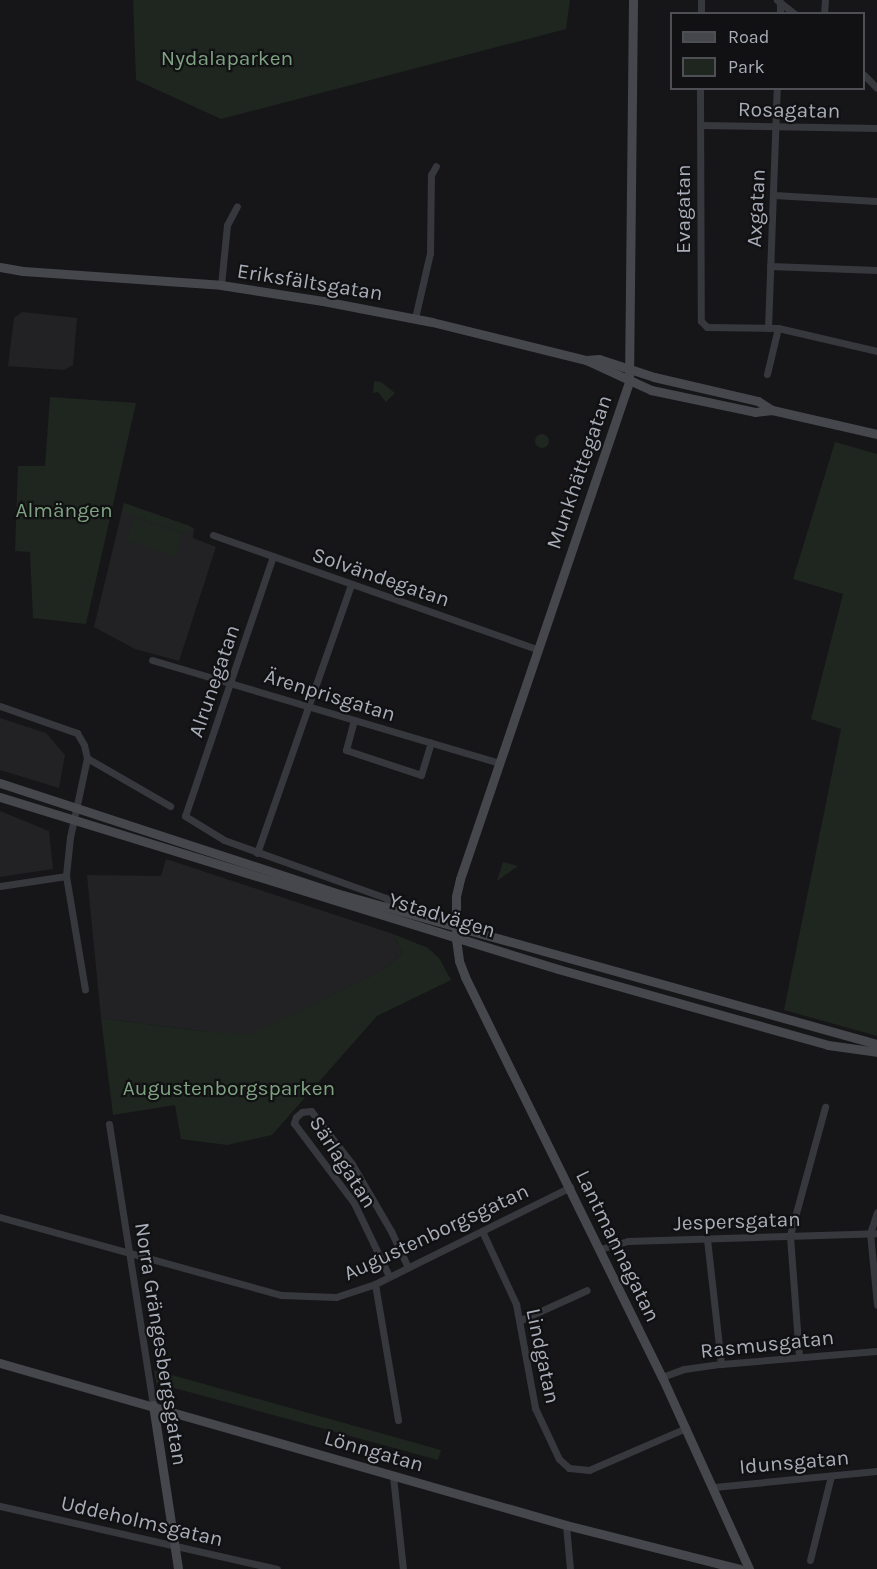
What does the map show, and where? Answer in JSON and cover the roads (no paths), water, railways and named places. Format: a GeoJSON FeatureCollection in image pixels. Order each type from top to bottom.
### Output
{"type":"FeatureCollection","features":[{"type":"Feature","properties":{"kind":"main road","name":"Munkhättegatan"},"geometry":{"type":"LineString","coordinates":[[456,939],[460,879],[629,382],[633,0]]}},
{"type":"Feature","properties":{"kind":"main road","name":"Eriksfältsgatan"},"geometry":{"type":"LineString","coordinates":[[0,267],[22,271],[221,285],[415,318],[586,360],[629,382],[651,390],[755,412],[772,410],[877,434]]}},
{"type":"Feature","properties":{"kind":"main road","name":"Eriksfältsgatan"},"geometry":{"type":"LineString","coordinates":[[0,274],[22,271]]}},
{"type":"Feature","properties":{"kind":"main road","name":"Eriksfältsgatan"},"geometry":{"type":"LineString","coordinates":[[586,360],[599,359],[758,401],[772,410]]}},
{"type":"Feature","properties":{"kind":"main road","name":"Ystadvägen"},"geometry":{"type":"LineString","coordinates":[[0,783],[343,895],[877,1044]]}},
{"type":"Feature","properties":{"kind":"main road","name":"Ystadvägen"},"geometry":{"type":"LineString","coordinates":[[0,797],[456,939],[828,1045],[877,1052]]}},
{"type":"Feature","properties":{"kind":"main road","name":"Lantmannagatan"},"geometry":{"type":"LineString","coordinates":[[456,939],[459,961],[465,977],[687,1428],[749,1569]]}},
{"type":"Feature","properties":{"kind":"main road","name":"Lönngatan"},"geometry":{"type":"LineString","coordinates":[[0,1363],[566,1525],[740,1569]]}},
{"type":"Feature","properties":{"kind":"main road","name":"Norra Grängesbergsgatan"},"geometry":{"type":"LineString","coordinates":[[153,1405],[178,1569]]}},
{"type":"Feature","properties":{"kind":"street"},"geometry":{"type":"LineString","coordinates":[[779,1],[793,12]]}},
{"type":"Feature","properties":{"kind":"street"},"geometry":{"type":"LineString","coordinates":[[865,76],[877,88]]}},
{"type":"Feature","properties":{"kind":"street","name":"Evagatan"},"geometry":{"type":"LineString","coordinates":[[700,90],[700,321],[706,327],[768,328]]}},
{"type":"Feature","properties":{"kind":"street","name":"Axgatan"},"geometry":{"type":"LineString","coordinates":[[768,328],[777,90]]}},
{"type":"Feature","properties":{"kind":"street","name":"Rosagatan"},"geometry":{"type":"LineString","coordinates":[[700,125],[877,128]]}},
{"type":"Feature","properties":{"kind":"street"},"geometry":{"type":"LineString","coordinates":[[415,318],[430,253],[431,175],[436,166]]}},
{"type":"Feature","properties":{"kind":"street"},"geometry":{"type":"LineString","coordinates":[[774,195],[877,201]]}},
{"type":"Feature","properties":{"kind":"street"},"geometry":{"type":"LineString","coordinates":[[221,285],[227,225],[237,206]]}},
{"type":"Feature","properties":{"kind":"street"},"geometry":{"type":"LineString","coordinates":[[770,266],[877,270]]}},
{"type":"Feature","properties":{"kind":"street"},"geometry":{"type":"LineString","coordinates":[[768,328],[778,327],[877,351]]}},
{"type":"Feature","properties":{"kind":"street"},"geometry":{"type":"LineString","coordinates":[[767,374],[778,327]]}},
{"type":"Feature","properties":{"kind":"street","name":"Solvändegatan"},"geometry":{"type":"LineString","coordinates":[[213,535],[537,649]]}},
{"type":"Feature","properties":{"kind":"street","name":"Alrunegatan"},"geometry":{"type":"LineString","coordinates":[[185,816],[273,556]]}},
{"type":"Feature","properties":{"kind":"street"},"geometry":{"type":"LineString","coordinates":[[257,853],[351,584]]}},
{"type":"Feature","properties":{"kind":"street","name":"Ärenprisgatan"},"geometry":{"type":"LineString","coordinates":[[152,660],[499,763]]}},
{"type":"Feature","properties":{"kind":"street"},"geometry":{"type":"LineString","coordinates":[[0,706],[77,733],[84,745],[87,758],[76,807],[66,876],[85,989]]}},
{"type":"Feature","properties":{"kind":"street"},"geometry":{"type":"LineString","coordinates":[[354,720],[346,750],[421,775],[431,743]]}},
{"type":"Feature","properties":{"kind":"street"},"geometry":{"type":"LineString","coordinates":[[87,758],[170,806]]}},
{"type":"Feature","properties":{"kind":"street","name":"Ystadvägen"},"geometry":{"type":"LineString","coordinates":[[185,816],[224,840],[386,898],[394,909]]}},
{"type":"Feature","properties":{"kind":"street"},"geometry":{"type":"LineString","coordinates":[[0,886],[66,876]]}},
{"type":"Feature","properties":{"kind":"street"},"geometry":{"type":"LineString","coordinates":[[799,1356],[790,1235],[825,1107]]}},
{"type":"Feature","properties":{"kind":"street","name":"Särlagatan"},"geometry":{"type":"LineString","coordinates":[[389,1276],[354,1203],[294,1123],[302,1112],[311,1111],[352,1164],[387,1223],[408,1267]]}},
{"type":"Feature","properties":{"kind":"street","name":"Norra Grängesbergsgatan"},"geometry":{"type":"LineString","coordinates":[[109,1124],[153,1405]]}},
{"type":"Feature","properties":{"kind":"street","name":"Augustenborgsgatan"},"geometry":{"type":"LineString","coordinates":[[0,1217],[130,1255],[281,1295],[336,1297],[375,1284],[570,1187]]}},
{"type":"Feature","properties":{"kind":"street"},"geometry":{"type":"LineString","coordinates":[[877,1212],[874,1233],[877,1305]]}},
{"type":"Feature","properties":{"kind":"street","name":"Lindgatan"},"geometry":{"type":"LineString","coordinates":[[482,1231],[521,1320],[535,1408],[559,1458],[569,1468],[590,1470],[687,1428]]}},
{"type":"Feature","properties":{"kind":"street","name":"Jespersgatan"},"geometry":{"type":"LineString","coordinates":[[600,1249],[627,1241],[874,1233]]}},
{"type":"Feature","properties":{"kind":"street"},"geometry":{"type":"LineString","coordinates":[[707,1239],[721,1364]]}},
{"type":"Feature","properties":{"kind":"street"},"geometry":{"type":"LineString","coordinates":[[375,1284],[398,1419]]}},
{"type":"Feature","properties":{"kind":"street"},"geometry":{"type":"LineString","coordinates":[[521,1320],[587,1290]]}},
{"type":"Feature","properties":{"kind":"street","name":"Rasmusgatan"},"geometry":{"type":"LineString","coordinates":[[662,1377],[684,1369],[721,1364],[877,1351]]}},
{"type":"Feature","properties":{"kind":"street","name":"Idunsgatan"},"geometry":{"type":"LineString","coordinates":[[714,1487],[760,1480],[877,1471]]}},
{"type":"Feature","properties":{"kind":"street"},"geometry":{"type":"LineString","coordinates":[[393,1476],[403,1569]]}},
{"type":"Feature","properties":{"kind":"street"},"geometry":{"type":"LineString","coordinates":[[810,1560],[831,1476]]}},
{"type":"Feature","properties":{"kind":"street","name":"Uddeholmsgatan"},"geometry":{"type":"LineString","coordinates":[[0,1506],[173,1543],[277,1569]]}},
{"type":"Feature","properties":{"kind":"street"},"geometry":{"type":"LineString","coordinates":[[566,1525],[570,1569]]}},
{"type":"Feature","properties":{"kind":"park label","name":"Nydalaparken"},"geometry":{"type":"Point","coordinates":[227,58]}},
{"type":"Feature","properties":{"kind":"park label","name":"Almängen"},"geometry":{"type":"Point","coordinates":[64,510]}},
{"type":"Feature","properties":{"kind":"park label","name":"Augustenborgsparken"},"geometry":{"type":"Point","coordinates":[229,1088]}}]}
